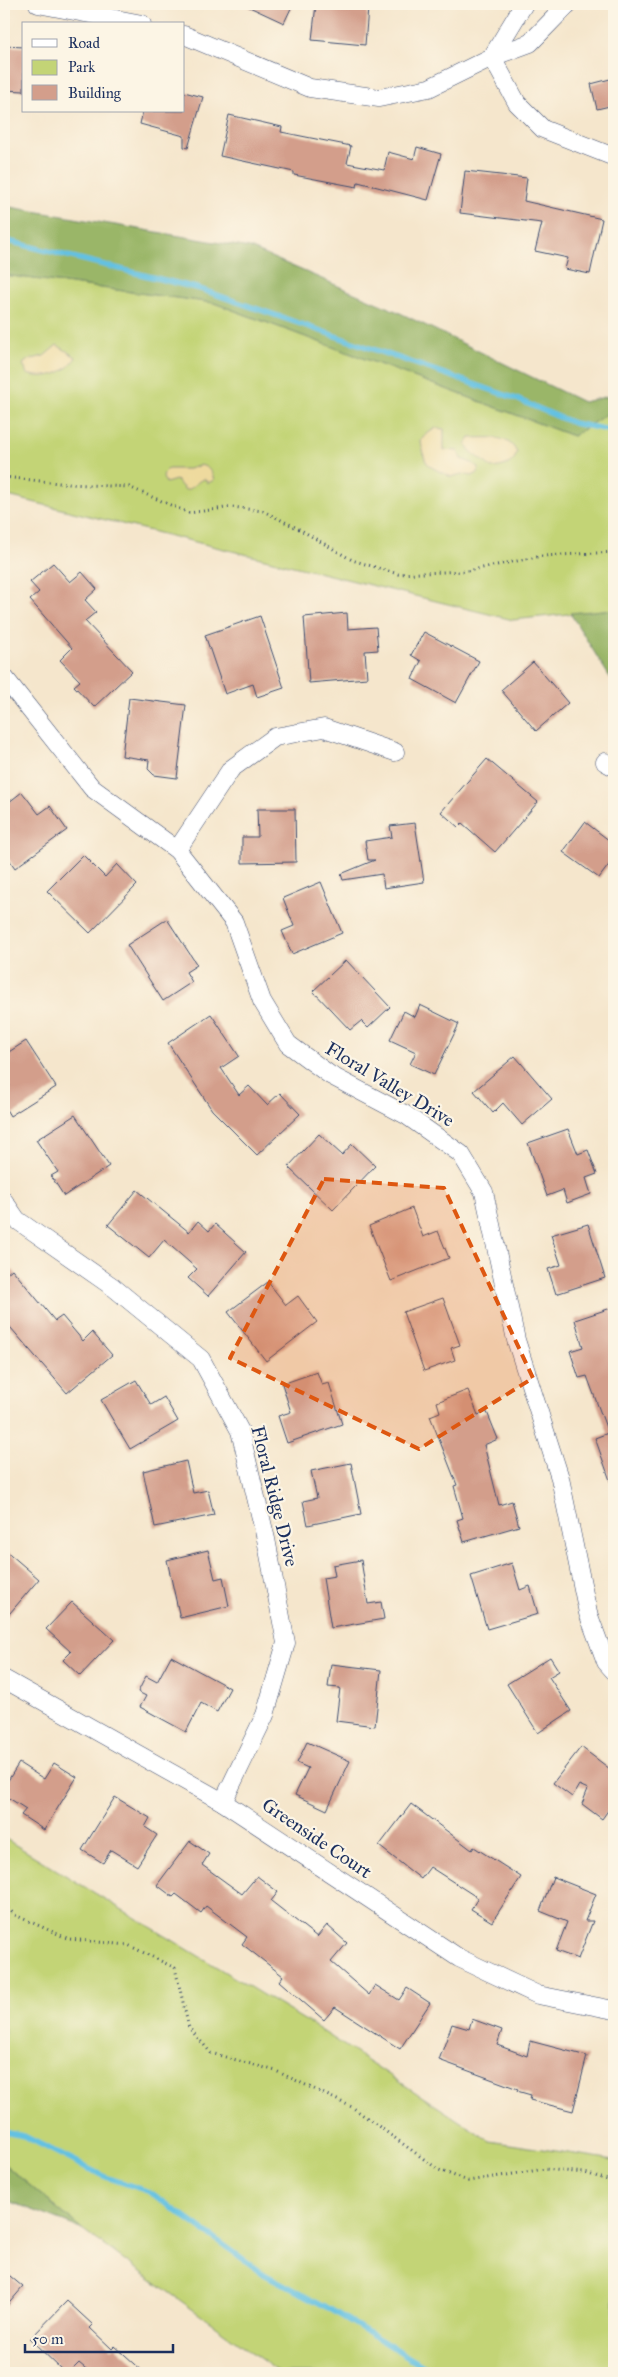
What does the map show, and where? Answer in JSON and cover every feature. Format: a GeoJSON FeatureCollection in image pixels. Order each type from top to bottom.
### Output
{"type":"FeatureCollection","features":[{"type":"Feature","properties":{"kind":"street"},"geometry":{"type":"LineString","coordinates":[[38,4],[132,22]]}},
{"type":"Feature","properties":{"kind":"street"},"geometry":{"type":"LineString","coordinates":[[492,57],[524,4]]}},
{"type":"Feature","properties":{"kind":"street"},"geometry":{"type":"LineString","coordinates":[[185,35],[310,88],[378,98],[429,88],[492,57],[530,43],[568,4]]}},
{"type":"Feature","properties":{"kind":"street"},"geometry":{"type":"LineString","coordinates":[[492,57],[517,103],[543,129],[614,158]]}},
{"type":"Feature","properties":{"kind":"street","name":"Floral Valley Drive"},"geometry":{"type":"LineString","coordinates":[[4,677],[92,788],[177,850],[234,922],[262,1001],[288,1044],[330,1075],[406,1115],[461,1154],[484,1192],[516,1340],[560,1478],[588,1613],[606,1662],[614,1671]]}},
{"type":"Feature","properties":{"kind":"street"},"geometry":{"type":"LineString","coordinates":[[177,850],[231,769],[275,737],[324,728],[395,752]]}},
{"type":"Feature","properties":{"kind":"street","name":"Floral Ridge Drive"},"geometry":{"type":"LineString","coordinates":[[4,1201],[17,1220],[113,1286],[201,1359],[240,1432],[266,1539],[286,1643],[265,1715],[222,1802]]}},
{"type":"Feature","properties":{"kind":"street","name":"Greenside Court"},"geometry":{"type":"LineString","coordinates":[[4,1679],[222,1802],[459,1958],[538,1995],[614,2010]]}},
{"type":"Feature","properties":{"kind":"path"},"geometry":{"type":"LineString","coordinates":[[4,478],[128,487],[188,513],[232,506],[264,511],[352,560],[398,574],[467,571],[542,556],[614,552]]}},
{"type":"Feature","properties":{"kind":"path"},"geometry":{"type":"LineString","coordinates":[[4,1905],[15,1916],[69,1938],[128,1945],[176,1968],[189,2028],[211,2053],[276,2071],[352,2108],[439,2170],[468,2181],[545,2169],[585,2173],[614,2182]]}},
{"type":"Feature","properties":{"kind":"highlighted area"},"geometry":{"type":"Polygon","coordinates":[[[324,1179],[444,1188],[533,1378],[419,1449],[230,1358],[324,1179]]]}},
{"type":"Feature","properties":{"kind":"green space"},"geometry":{"type":"Polygon","coordinates":[[[4,206],[250,248],[396,311],[583,402],[614,395],[614,409],[573,436],[214,303],[4,275],[4,206]]]}},
{"type":"Feature","properties":{"kind":"green space"},"geometry":{"type":"Polygon","coordinates":[[[4,275],[214,303],[573,436],[614,409],[614,609],[513,620],[4,495],[4,275]]]}},
{"type":"Feature","properties":{"kind":"green space"},"geometry":{"type":"Polygon","coordinates":[[[614,609],[614,684],[570,613],[614,609]]]}},
{"type":"Feature","properties":{"kind":"green space"},"geometry":{"type":"Polygon","coordinates":[[[4,1838],[319,2029],[490,2141],[614,2160],[614,2373],[280,2373],[82,2229],[4,2164],[4,1838]]]}},
{"type":"Feature","properties":{"kind":"green space"},"geometry":{"type":"Polygon","coordinates":[[[4,2164],[82,2229],[4,2199],[4,2164]]]}},
{"type":"Feature","properties":{"kind":"sand"},"geometry":{"type":"Polygon","coordinates":[[[57,345],[76,357],[67,368],[48,376],[27,374],[23,364],[28,360],[44,356],[57,345]]]}},
{"type":"Feature","properties":{"kind":"sand"},"geometry":{"type":"Polygon","coordinates":[[[436,428],[444,429],[444,450],[458,451],[461,459],[479,468],[478,473],[472,476],[462,474],[451,477],[433,468],[426,462],[421,441],[425,435],[436,428]]]}},
{"type":"Feature","properties":{"kind":"sand"},"geometry":{"type":"Polygon","coordinates":[[[470,438],[498,438],[509,443],[517,453],[507,465],[491,468],[468,448],[466,444],[470,438]]]}},
{"type":"Feature","properties":{"kind":"sand"},"geometry":{"type":"Polygon","coordinates":[[[200,465],[209,470],[214,480],[208,483],[205,479],[202,480],[185,490],[176,480],[166,483],[163,478],[164,473],[168,469],[189,469],[200,465]]]}},
{"type":"Feature","properties":{"kind":"building"},"geometry":{"type":"Polygon","coordinates":[[[243,4],[293,4],[284,23],[243,4]]]}},
{"type":"Feature","properties":{"kind":"building"},"geometry":{"type":"Polygon","coordinates":[[[316,4],[368,8],[365,45],[312,40],[316,4]]]}},
{"type":"Feature","properties":{"kind":"building"},"geometry":{"type":"Polygon","coordinates":[[[4,46],[22,47],[22,91],[4,90],[4,46]]]}},
{"type":"Feature","properties":{"kind":"building"},"geometry":{"type":"Polygon","coordinates":[[[614,78],[614,105],[597,109],[591,84],[614,78]]]}},
{"type":"Feature","properties":{"kind":"building"},"geometry":{"type":"Polygon","coordinates":[[[185,92],[203,97],[188,148],[184,147],[184,136],[140,124],[143,112],[185,112],[185,92]]]}},
{"type":"Feature","properties":{"kind":"building"},"geometry":{"type":"Polygon","coordinates":[[[229,115],[282,127],[281,132],[351,146],[347,163],[384,170],[388,152],[414,159],[417,147],[441,154],[428,200],[358,182],[357,187],[294,175],[294,172],[220,156],[229,115]]]}},
{"type":"Feature","properties":{"kind":"building"},"geometry":{"type":"Polygon","coordinates":[[[465,171],[527,178],[524,201],[602,219],[590,274],[565,269],[568,258],[535,251],[542,223],[460,213],[465,171]]]}},
{"type":"Feature","properties":{"kind":"building"},"geometry":{"type":"Polygon","coordinates":[[[53,563],[70,582],[82,572],[97,589],[85,600],[96,612],[85,621],[132,671],[94,707],[74,686],[80,681],[60,660],[72,648],[30,600],[39,592],[30,582],[53,563]]]}},
{"type":"Feature","properties":{"kind":"building"},"geometry":{"type":"Polygon","coordinates":[[[347,613],[348,629],[376,627],[378,650],[365,651],[367,678],[309,683],[304,617],[347,613]]]}},
{"type":"Feature","properties":{"kind":"building"},"geometry":{"type":"Polygon","coordinates":[[[260,616],[284,688],[257,697],[253,684],[225,694],[205,635],[260,616]]]}},
{"type":"Feature","properties":{"kind":"building"},"geometry":{"type":"Polygon","coordinates":[[[424,632],[479,661],[456,703],[412,679],[421,661],[411,655],[424,632]]]}},
{"type":"Feature","properties":{"kind":"building"},"geometry":{"type":"Polygon","coordinates":[[[533,662],[568,703],[536,731],[501,690],[533,662]]]}},
{"type":"Feature","properties":{"kind":"building"},"geometry":{"type":"Polygon","coordinates":[[[129,698],[186,705],[177,778],[154,775],[148,769],[149,760],[122,756],[129,698]]]}},
{"type":"Feature","properties":{"kind":"building"},"geometry":{"type":"Polygon","coordinates":[[[487,759],[538,802],[495,852],[462,823],[458,827],[441,812],[487,759]]]}},
{"type":"Feature","properties":{"kind":"building"},"geometry":{"type":"Polygon","coordinates":[[[22,792],[39,814],[50,806],[67,830],[15,868],[4,852],[4,806],[22,792]]]}},
{"type":"Feature","properties":{"kind":"building"},"geometry":{"type":"Polygon","coordinates":[[[257,809],[295,809],[296,862],[242,863],[242,837],[258,837],[257,809]]]}},
{"type":"Feature","properties":{"kind":"building"},"geometry":{"type":"Polygon","coordinates":[[[585,822],[614,844],[614,858],[599,878],[563,852],[585,822]]]}},
{"type":"Feature","properties":{"kind":"building"},"geometry":{"type":"Polygon","coordinates":[[[415,823],[424,882],[384,888],[382,874],[343,880],[341,874],[375,860],[368,860],[365,841],[392,837],[390,826],[415,823]]]}},
{"type":"Feature","properties":{"kind":"building"},"geometry":{"type":"Polygon","coordinates":[[[83,855],[105,877],[117,864],[137,885],[90,933],[47,891],[83,855]]]}},
{"type":"Feature","properties":{"kind":"building"},"geometry":{"type":"Polygon","coordinates":[[[321,882],[342,933],[292,954],[282,931],[294,926],[283,898],[321,882]]]}},
{"type":"Feature","properties":{"kind":"building"},"geometry":{"type":"Polygon","coordinates":[[[167,919],[197,965],[186,972],[192,982],[163,1001],[127,945],[167,919]]]}},
{"type":"Feature","properties":{"kind":"building"},"geometry":{"type":"Polygon","coordinates":[[[346,960],[390,1007],[368,1028],[361,1021],[350,1030],[313,991],[346,960]]]}},
{"type":"Feature","properties":{"kind":"building"},"geometry":{"type":"Polygon","coordinates":[[[420,1005],[459,1024],[434,1075],[410,1064],[416,1052],[390,1040],[404,1011],[415,1017],[420,1005]]]}},
{"type":"Feature","properties":{"kind":"building"},"geometry":{"type":"Polygon","coordinates":[[[211,1014],[239,1056],[221,1068],[239,1095],[249,1086],[267,1105],[280,1093],[300,1114],[257,1155],[212,1110],[168,1043],[211,1014]]]}},
{"type":"Feature","properties":{"kind":"building"},"geometry":{"type":"Polygon","coordinates":[[[26,1041],[56,1087],[10,1116],[4,1106],[4,1091],[10,1086],[4,1076],[4,1055],[26,1041]]]}},
{"type":"Feature","properties":{"kind":"building"},"geometry":{"type":"Polygon","coordinates":[[[515,1056],[552,1099],[522,1125],[503,1103],[493,1113],[474,1091],[515,1056]]]}},
{"type":"Feature","properties":{"kind":"building"},"geometry":{"type":"Polygon","coordinates":[[[75,1115],[109,1166],[64,1196],[51,1176],[58,1172],[36,1140],[75,1115]]]}},
{"type":"Feature","properties":{"kind":"building"},"geometry":{"type":"Polygon","coordinates":[[[568,1129],[578,1154],[588,1150],[597,1174],[586,1178],[591,1194],[567,1203],[563,1190],[547,1196],[528,1143],[568,1129]]]}},
{"type":"Feature","properties":{"kind":"building"},"geometry":{"type":"Polygon","coordinates":[[[319,1134],[342,1155],[352,1144],[375,1166],[333,1210],[288,1167],[319,1134]]]}},
{"type":"Feature","properties":{"kind":"building"},"geometry":{"type":"Polygon","coordinates":[[[137,1190],[189,1232],[198,1221],[209,1231],[215,1224],[246,1252],[208,1296],[188,1278],[197,1269],[164,1240],[149,1258],[108,1225],[137,1190]]]}},
{"type":"Feature","properties":{"kind":"building"},"geometry":{"type":"Polygon","coordinates":[[[412,1208],[423,1237],[438,1231],[449,1258],[391,1281],[369,1226],[412,1208]]]}},
{"type":"Feature","properties":{"kind":"building"},"geometry":{"type":"Polygon","coordinates":[[[588,1224],[605,1278],[556,1294],[548,1269],[561,1265],[551,1235],[588,1224]]]}},
{"type":"Feature","properties":{"kind":"building"},"geometry":{"type":"Polygon","coordinates":[[[12,1269],[55,1321],[62,1316],[83,1341],[92,1332],[112,1355],[67,1393],[4,1320],[4,1276],[12,1269]]]}},
{"type":"Feature","properties":{"kind":"building"},"geometry":{"type":"Polygon","coordinates":[[[268,1282],[286,1305],[298,1296],[317,1322],[266,1361],[228,1312],[268,1282]]]}},
{"type":"Feature","properties":{"kind":"building"},"geometry":{"type":"Polygon","coordinates":[[[443,1298],[460,1345],[451,1348],[455,1360],[424,1371],[403,1312],[443,1298]]]}},
{"type":"Feature","properties":{"kind":"building"},"geometry":{"type":"Polygon","coordinates":[[[611,1308],[614,1319],[614,1486],[612,1486],[595,1438],[608,1433],[587,1376],[579,1378],[570,1351],[583,1347],[575,1320],[611,1308]]]}},
{"type":"Feature","properties":{"kind":"building"},"geometry":{"type":"Polygon","coordinates":[[[317,1372],[322,1385],[329,1383],[342,1424],[287,1443],[278,1416],[291,1412],[282,1384],[317,1372]]]}},
{"type":"Feature","properties":{"kind":"building"},"geometry":{"type":"Polygon","coordinates":[[[136,1380],[151,1405],[164,1397],[178,1421],[130,1449],[101,1400],[136,1380]]]}},
{"type":"Feature","properties":{"kind":"building"},"geometry":{"type":"Polygon","coordinates":[[[468,1390],[478,1415],[487,1412],[498,1439],[484,1445],[499,1505],[512,1501],[519,1526],[464,1542],[457,1520],[463,1518],[454,1486],[457,1485],[430,1416],[440,1412],[437,1402],[468,1390]]]}},
{"type":"Feature","properties":{"kind":"building"},"geometry":{"type":"Polygon","coordinates":[[[186,1461],[193,1493],[208,1490],[214,1515],[155,1527],[143,1471],[186,1461]]]}},
{"type":"Feature","properties":{"kind":"building"},"geometry":{"type":"Polygon","coordinates":[[[351,1463],[361,1514],[308,1525],[303,1501],[317,1498],[311,1471],[351,1463]]]}},
{"type":"Feature","properties":{"kind":"building"},"geometry":{"type":"Polygon","coordinates":[[[4,1549],[39,1579],[4,1620],[4,1549]]]}},
{"type":"Feature","properties":{"kind":"building"},"geometry":{"type":"Polygon","coordinates":[[[208,1550],[215,1579],[223,1577],[229,1606],[180,1618],[167,1560],[208,1550]]]}},
{"type":"Feature","properties":{"kind":"building"},"geometry":{"type":"Polygon","coordinates":[[[361,1560],[368,1604],[381,1602],[384,1619],[331,1628],[323,1578],[335,1576],[333,1565],[361,1560]]]}},
{"type":"Feature","properties":{"kind":"building"},"geometry":{"type":"Polygon","coordinates":[[[512,1563],[520,1590],[530,1586],[538,1614],[487,1629],[471,1576],[512,1563]]]}},
{"type":"Feature","properties":{"kind":"building"},"geometry":{"type":"Polygon","coordinates":[[[72,1602],[114,1640],[80,1676],[63,1660],[71,1652],[46,1629],[72,1602]]]}},
{"type":"Feature","properties":{"kind":"building"},"geometry":{"type":"Polygon","coordinates":[[[171,1656],[230,1688],[217,1712],[201,1703],[186,1732],[140,1707],[146,1696],[138,1692],[146,1676],[157,1682],[171,1656]]]}},
{"type":"Feature","properties":{"kind":"building"},"geometry":{"type":"Polygon","coordinates":[[[550,1657],[559,1671],[549,1677],[571,1711],[538,1733],[507,1684],[550,1657]]]}},
{"type":"Feature","properties":{"kind":"building"},"geometry":{"type":"Polygon","coordinates":[[[331,1664],[381,1670],[375,1726],[336,1721],[340,1688],[328,1687],[331,1664]]]}},
{"type":"Feature","properties":{"kind":"building"},"geometry":{"type":"Polygon","coordinates":[[[307,1742],[350,1761],[327,1810],[295,1795],[308,1768],[297,1763],[307,1742]]]}},
{"type":"Feature","properties":{"kind":"building"},"geometry":{"type":"Polygon","coordinates":[[[581,1747],[614,1772],[614,1802],[602,1819],[582,1804],[588,1789],[579,1785],[572,1797],[553,1783],[581,1747]]]}},
{"type":"Feature","properties":{"kind":"building"},"geometry":{"type":"Polygon","coordinates":[[[19,1763],[44,1779],[54,1763],[77,1777],[44,1830],[21,1815],[26,1809],[4,1795],[4,1787],[19,1763]]]}},
{"type":"Feature","properties":{"kind":"building"},"geometry":{"type":"Polygon","coordinates":[[[115,1797],[150,1818],[145,1827],[157,1835],[137,1866],[111,1850],[103,1863],[82,1850],[115,1797]]]}},
{"type":"Feature","properties":{"kind":"building"},"geometry":{"type":"Polygon","coordinates":[[[411,1804],[472,1850],[474,1847],[521,1877],[492,1922],[471,1909],[478,1898],[430,1867],[421,1879],[379,1846],[411,1804]]]}},
{"type":"Feature","properties":{"kind":"building"},"geometry":{"type":"Polygon","coordinates":[[[190,1841],[209,1854],[202,1865],[242,1894],[257,1876],[278,1892],[271,1901],[317,1937],[327,1925],[347,1943],[331,1962],[369,1995],[375,1985],[399,2000],[407,1988],[430,2003],[400,2049],[335,2007],[324,2020],[279,1981],[283,1976],[242,1944],[247,1937],[206,1906],[201,1913],[176,1894],[173,1897],[157,1885],[190,1841]]]}},
{"type":"Feature","properties":{"kind":"building"},"geometry":{"type":"Polygon","coordinates":[[[553,1877],[596,1894],[585,1921],[593,1921],[578,1959],[556,1951],[567,1922],[540,1911],[553,1877]]]}},
{"type":"Feature","properties":{"kind":"building"},"geometry":{"type":"Polygon","coordinates":[[[472,2019],[502,2030],[497,2045],[527,2056],[530,2041],[587,2056],[573,2111],[530,2100],[531,2095],[517,2091],[518,2089],[439,2060],[452,2024],[469,2029],[472,2019]]]}},
{"type":"Feature","properties":{"kind":"building"},"geometry":{"type":"Polygon","coordinates":[[[4,2271],[23,2287],[4,2309],[4,2271]]]}},
{"type":"Feature","properties":{"kind":"building"},"geometry":{"type":"Polygon","coordinates":[[[67,2301],[93,2325],[90,2328],[112,2349],[115,2346],[145,2373],[91,2373],[79,2363],[69,2373],[65,2373],[30,2339],[67,2301]]]}},
{"type":"Feature","properties":{"kind":"waterway"},"geometry":{"type":"LineString","coordinates":[[4,240],[200,289],[514,398],[573,423],[614,431]]}},
{"type":"Feature","properties":{"kind":"waterway"},"geometry":{"type":"LineString","coordinates":[[4,2132],[24,2136],[103,2176],[150,2192],[264,2274],[325,2306],[435,2373]]}}]}
